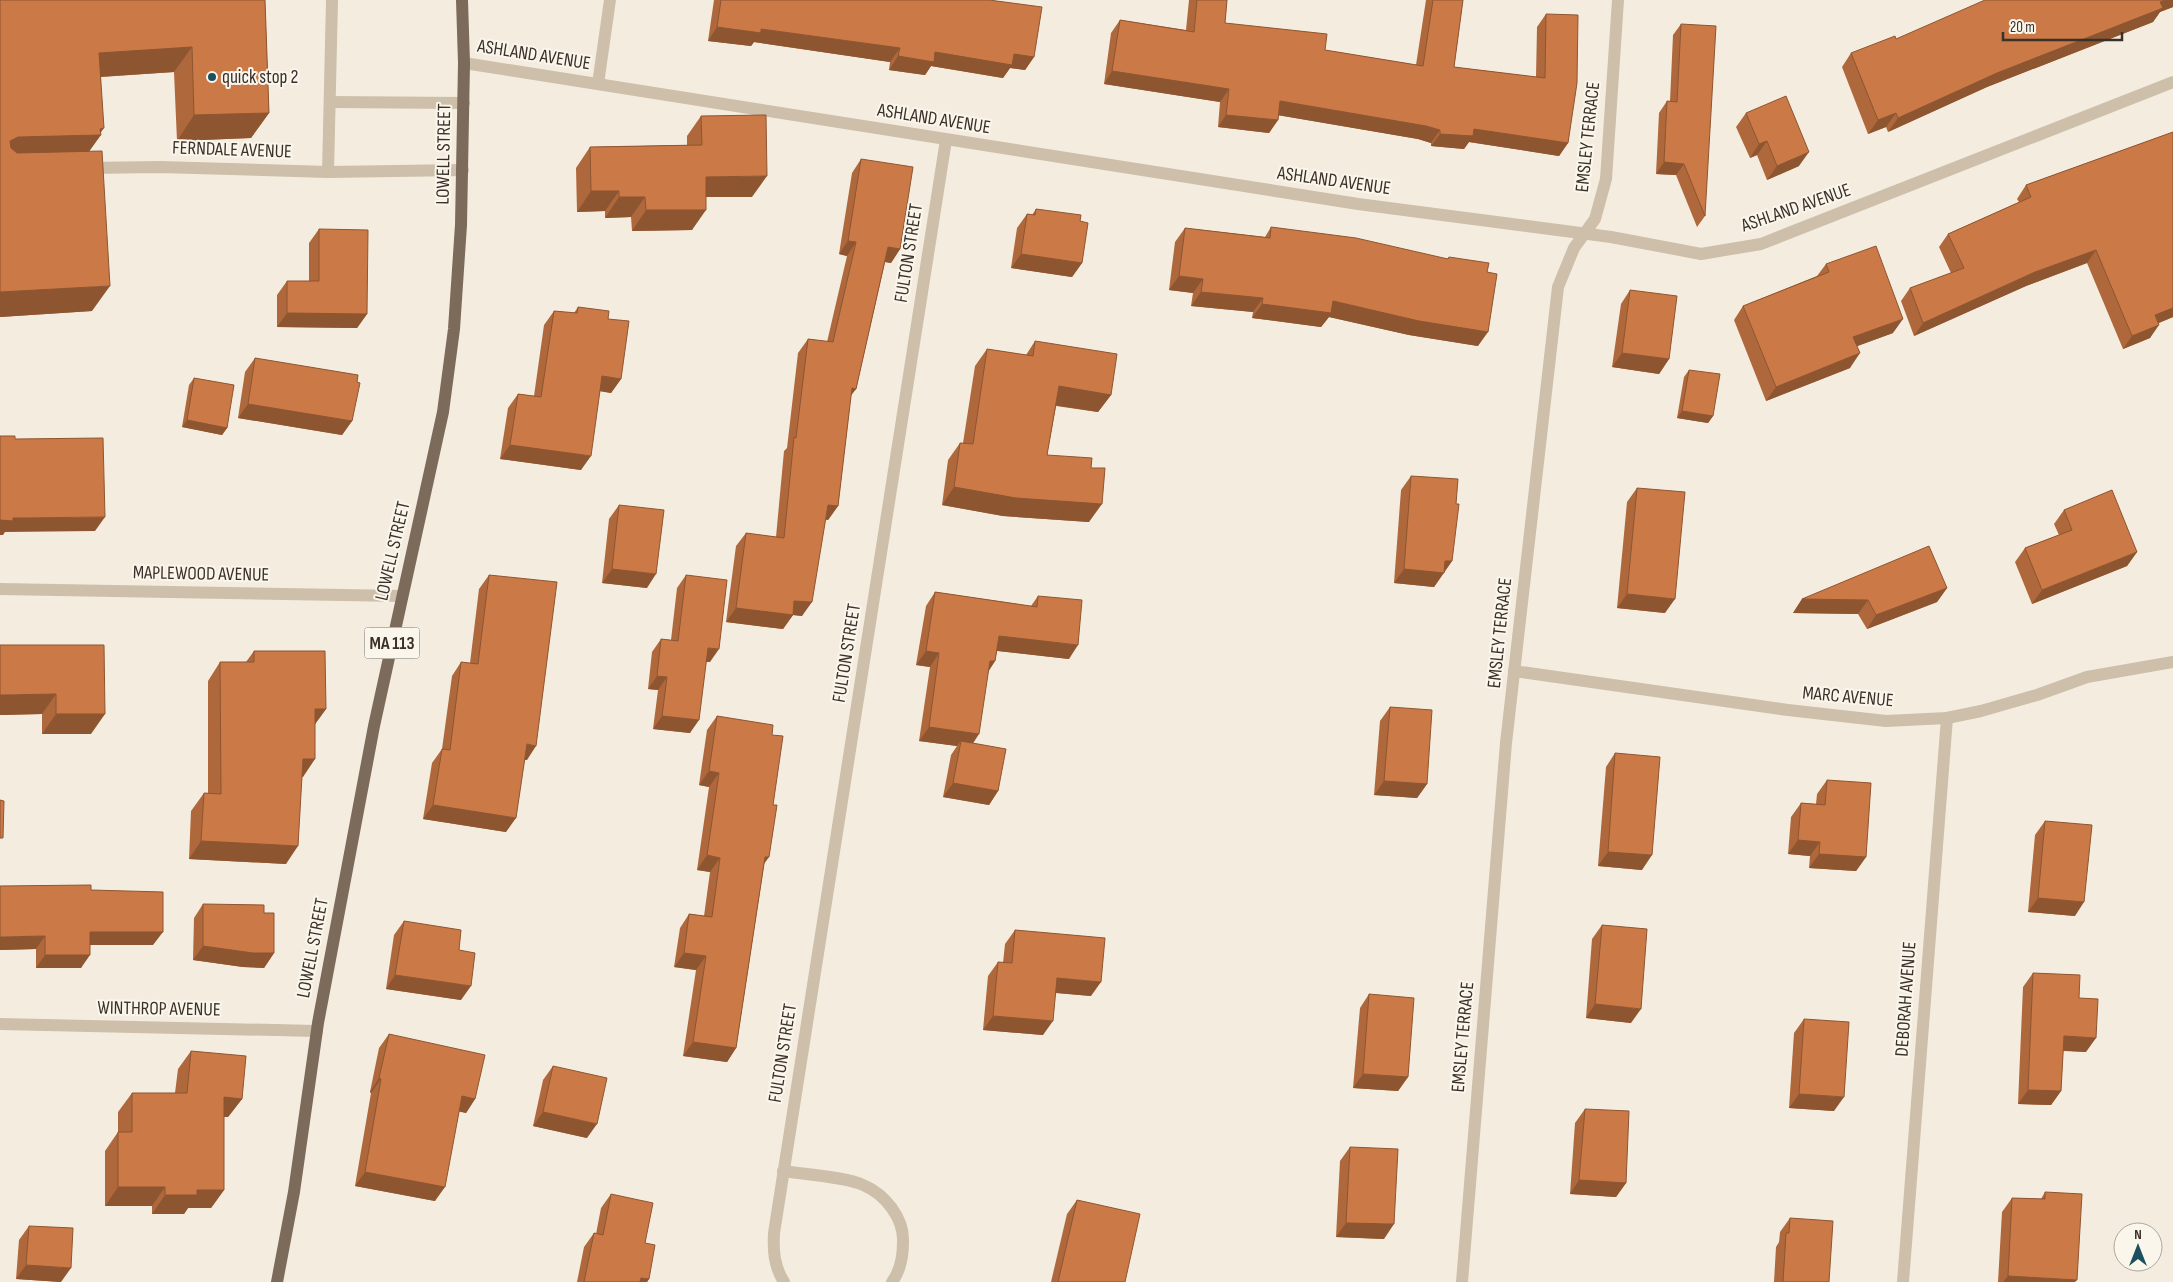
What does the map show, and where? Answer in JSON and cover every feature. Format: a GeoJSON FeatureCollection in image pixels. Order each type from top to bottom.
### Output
{"type":"FeatureCollection","features":[{"type":"Feature","properties":{"kind":"main road","name":"LOWELL STREET"},"geometry":{"type":"LineString","coordinates":[[277,1282],[294,1192],[317,1031],[374,726],[443,412],[454,329],[463,170],[464,63],[462,0]]}},
{"type":"Feature","properties":{"kind":"street"},"geometry":{"type":"LineString","coordinates":[[328,172],[332,0]]}},
{"type":"Feature","properties":{"kind":"street"},"geometry":{"type":"LineString","coordinates":[[598,84],[610,0]]}},
{"type":"Feature","properties":{"kind":"street","name":"EMSLEY TERRACE"},"geometry":{"type":"LineString","coordinates":[[1462,1282],[1505,753],[1558,287],[1574,248],[1595,219],[1606,180],[1618,0]]}},
{"type":"Feature","properties":{"kind":"street","name":"ASHLAND AVENUE"},"geometry":{"type":"LineString","coordinates":[[464,63],[1358,204],[1584,234],[1701,254],[1761,244],[2173,82]]}},
{"type":"Feature","properties":{"kind":"street"},"geometry":{"type":"LineString","coordinates":[[330,102],[464,103]]}},
{"type":"Feature","properties":{"kind":"street","name":"FULTON STREET"},"geometry":{"type":"LineString","coordinates":[[784,1282],[778,1273],[773,1253],[774,1233],[946,140]]}},
{"type":"Feature","properties":{"kind":"street","name":"FERNDALE AVENUE"},"geometry":{"type":"LineString","coordinates":[[70,169],[160,167],[328,172],[463,170]]}},
{"type":"Feature","properties":{"kind":"street","name":"MAPLEWOOD AVENUE"},"geometry":{"type":"LineString","coordinates":[[0,589],[402,596]]}},
{"type":"Feature","properties":{"kind":"street","name":"MARC AVENUE"},"geometry":{"type":"LineString","coordinates":[[1514,672],[1886,722],[1946,718],[1982,711],[2037,695],[2087,677],[2173,662]]}},
{"type":"Feature","properties":{"kind":"street","name":"DEBORAH AVENUE"},"geometry":{"type":"LineString","coordinates":[[1903,1282],[1946,718]]}},
{"type":"Feature","properties":{"kind":"street","name":"WINTHROP AVENUE"},"geometry":{"type":"LineString","coordinates":[[0,1024],[317,1031]]}},
{"type":"Feature","properties":{"kind":"street"},"geometry":{"type":"LineString","coordinates":[[783,1171],[862,1184],[881,1196],[896,1214],[903,1235],[903,1258],[892,1282]]}},
{"type":"Feature","properties":{"kind":"building"},"geometry":{"type":"Polygon","coordinates":[[[0,0],[265,0],[269,113],[194,115],[192,47],[99,53],[104,128],[100,129],[101,135],[18,137],[10,141],[11,148],[17,153],[102,151],[110,286],[0,292],[0,0]]]}},
{"type":"Feature","properties":{"kind":"building"},"geometry":{"type":"Polygon","coordinates":[[[721,0],[989,0],[1042,7],[1034,57],[1014,54],[1012,65],[935,52],[934,62],[898,56],[900,48],[761,29],[761,33],[717,27],[721,0]]]}},
{"type":"Feature","properties":{"kind":"building"},"geometry":{"type":"Polygon","coordinates":[[[1197,0],[1227,0],[1225,23],[1327,34],[1325,50],[1423,66],[1433,0],[1463,0],[1454,67],[1545,78],[1546,14],[1578,15],[1577,83],[1568,143],[1474,129],[1473,136],[1440,134],[1440,130],[1426,126],[1280,101],[1278,120],[1226,115],[1229,89],[1112,71],[1120,20],[1194,32],[1197,0]]]}},
{"type":"Feature","properties":{"kind":"building"},"geometry":{"type":"Polygon","coordinates":[[[1985,0],[2165,0],[2160,2],[2163,8],[1997,73],[1898,118],[1896,113],[1878,120],[1851,53],[1895,36],[1896,39],[1985,0]]]}},
{"type":"Feature","properties":{"kind":"building"},"geometry":{"type":"Polygon","coordinates":[[[1681,24],[1716,26],[1705,216],[1684,164],[1664,162],[1667,101],[1677,102],[1681,24]]]}},
{"type":"Feature","properties":{"kind":"building"},"geometry":{"type":"Polygon","coordinates":[[[1786,96],[1809,152],[1777,166],[1767,141],[1759,144],[1746,113],[1786,96]]]}},
{"type":"Feature","properties":{"kind":"building"},"geometry":{"type":"Polygon","coordinates":[[[766,115],[767,176],[706,177],[706,210],[646,210],[645,197],[619,197],[619,191],[591,191],[590,147],[702,145],[701,116],[766,115]]]}},
{"type":"Feature","properties":{"kind":"building"},"geometry":{"type":"Polygon","coordinates":[[[2173,132],[2173,308],[2155,315],[2159,325],[2132,336],[2096,250],[2035,272],[1923,323],[1910,288],[1964,268],[1948,234],[2031,197],[2026,185],[2173,132]]]}},
{"type":"Feature","properties":{"kind":"building"},"geometry":{"type":"Polygon","coordinates":[[[861,159],[913,167],[900,249],[888,247],[856,389],[852,388],[838,506],[828,505],[812,602],[794,601],[793,615],[736,608],[746,533],[784,538],[794,437],[796,438],[808,339],[833,342],[856,242],[848,241],[861,159]]]}},
{"type":"Feature","properties":{"kind":"building"},"geometry":{"type":"Polygon","coordinates":[[[1036,209],[1081,215],[1080,221],[1088,223],[1082,263],[1021,254],[1027,214],[1035,215],[1036,209]]]}},
{"type":"Feature","properties":{"kind":"building"},"geometry":{"type":"Polygon","coordinates":[[[1271,227],[1356,238],[1448,259],[1449,257],[1489,263],[1487,272],[1497,274],[1488,332],[1419,321],[1333,301],[1331,313],[1262,304],[1263,298],[1201,292],[1203,279],[1179,276],[1185,228],[1270,238],[1271,227]]]}},
{"type":"Feature","properties":{"kind":"building"},"geometry":{"type":"Polygon","coordinates":[[[319,229],[368,230],[367,314],[287,313],[287,281],[319,281],[319,229]]]}},
{"type":"Feature","properties":{"kind":"building"},"geometry":{"type":"Polygon","coordinates":[[[1876,246],[1903,319],[1853,337],[1860,353],[1776,387],[1743,306],[1829,272],[1826,264],[1876,246]]]}},
{"type":"Feature","properties":{"kind":"building"},"geometry":{"type":"Polygon","coordinates":[[[1630,290],[1677,296],[1669,359],[1622,353],[1630,290]]]}},
{"type":"Feature","properties":{"kind":"building"},"geometry":{"type":"Polygon","coordinates":[[[578,307],[609,311],[608,319],[629,321],[621,379],[602,376],[591,456],[510,445],[518,394],[541,397],[554,311],[577,313],[578,307]]]}},
{"type":"Feature","properties":{"kind":"building"},"geometry":{"type":"Polygon","coordinates":[[[1035,341],[1117,354],[1111,395],[1059,386],[1047,455],[1092,458],[1091,468],[1105,468],[1102,504],[1016,498],[954,487],[960,443],[973,444],[987,349],[1033,356],[1035,341]]]}},
{"type":"Feature","properties":{"kind":"building"},"geometry":{"type":"Polygon","coordinates":[[[255,358],[358,375],[357,382],[360,383],[352,421],[248,404],[255,358]]]}},
{"type":"Feature","properties":{"kind":"building"},"geometry":{"type":"Polygon","coordinates":[[[1689,370],[1720,374],[1713,416],[1682,411],[1689,370]]]}},
{"type":"Feature","properties":{"kind":"building"},"geometry":{"type":"Polygon","coordinates":[[[194,378],[234,385],[227,428],[187,420],[194,378]]]}},
{"type":"Feature","properties":{"kind":"building"},"geometry":{"type":"Polygon","coordinates":[[[0,436],[15,436],[15,439],[103,438],[105,517],[13,518],[13,521],[0,520],[0,436]]]}},
{"type":"Feature","properties":{"kind":"building"},"geometry":{"type":"Polygon","coordinates":[[[1411,476],[1458,479],[1456,504],[1459,504],[1452,561],[1445,561],[1444,573],[1404,569],[1411,476]]]}},
{"type":"Feature","properties":{"kind":"building"},"geometry":{"type":"Polygon","coordinates":[[[1637,488],[1685,492],[1675,599],[1627,594],[1637,488]]]}},
{"type":"Feature","properties":{"kind":"building"},"geometry":{"type":"Polygon","coordinates":[[[2112,490],[2137,552],[2042,590],[2025,548],[2072,530],[2064,510],[2112,490]]]}},
{"type":"Feature","properties":{"kind":"building"},"geometry":{"type":"Polygon","coordinates":[[[619,505],[664,510],[656,574],[612,569],[619,505]]]}},
{"type":"Feature","properties":{"kind":"building"},"geometry":{"type":"Polygon","coordinates":[[[1929,546],[1947,588],[1876,615],[1868,600],[1802,599],[1929,546]]]}},
{"type":"Feature","properties":{"kind":"building"},"geometry":{"type":"Polygon","coordinates":[[[489,575],[557,582],[536,746],[527,744],[516,818],[433,805],[442,749],[450,750],[461,662],[478,664],[489,575]]]}},
{"type":"Feature","properties":{"kind":"building"},"geometry":{"type":"Polygon","coordinates":[[[686,575],[727,580],[719,649],[708,648],[699,720],[662,716],[667,677],[657,676],[661,639],[678,641],[686,575]]]}},
{"type":"Feature","properties":{"kind":"building"},"geometry":{"type":"Polygon","coordinates":[[[935,592],[1037,607],[1038,596],[1082,600],[1078,645],[999,636],[995,661],[990,661],[979,734],[929,727],[939,653],[926,651],[935,592]]]}},
{"type":"Feature","properties":{"kind":"building"},"geometry":{"type":"Polygon","coordinates":[[[0,645],[104,645],[105,714],[56,714],[56,694],[0,695],[0,645]]]}},
{"type":"Feature","properties":{"kind":"building"},"geometry":{"type":"Polygon","coordinates":[[[254,651],[325,651],[326,709],[315,709],[315,759],[303,759],[298,846],[201,841],[204,793],[221,794],[220,662],[254,662],[254,651]]]}},
{"type":"Feature","properties":{"kind":"building"},"geometry":{"type":"Polygon","coordinates":[[[1390,707],[1432,710],[1427,784],[1384,781],[1390,707]]]}},
{"type":"Feature","properties":{"kind":"building"},"geometry":{"type":"Polygon","coordinates":[[[717,716],[773,725],[772,735],[783,736],[773,805],[777,805],[769,857],[765,857],[736,1048],[693,1042],[706,956],[684,953],[689,914],[712,917],[720,858],[707,855],[719,773],[709,771],[717,716]]]}},
{"type":"Feature","properties":{"kind":"building"},"geometry":{"type":"Polygon","coordinates":[[[961,741],[1006,749],[998,791],[953,783],[961,741]]]}},
{"type":"Feature","properties":{"kind":"building"},"geometry":{"type":"Polygon","coordinates":[[[1615,753],[1660,757],[1652,855],[1608,852],[1615,753]]]}},
{"type":"Feature","properties":{"kind":"building"},"geometry":{"type":"Polygon","coordinates":[[[1827,780],[1871,783],[1866,857],[1819,854],[1820,842],[1798,840],[1801,803],[1825,805],[1827,780]]]}},
{"type":"Feature","properties":{"kind":"building"},"geometry":{"type":"Polygon","coordinates":[[[0,800],[4,801],[3,838],[0,838],[0,800]]]}},
{"type":"Feature","properties":{"kind":"building"},"geometry":{"type":"Polygon","coordinates":[[[2045,821],[2092,825],[2084,902],[2038,898],[2045,821]]]}},
{"type":"Feature","properties":{"kind":"building"},"geometry":{"type":"Polygon","coordinates":[[[91,885],[91,890],[163,892],[163,932],[90,932],[90,955],[45,955],[45,936],[0,937],[0,886],[91,885]]]}},
{"type":"Feature","properties":{"kind":"building"},"geometry":{"type":"Polygon","coordinates":[[[203,904],[264,905],[264,913],[274,913],[274,953],[253,953],[203,946],[203,904]]]}},
{"type":"Feature","properties":{"kind":"building"},"geometry":{"type":"Polygon","coordinates":[[[404,921],[461,930],[459,950],[475,953],[471,986],[395,975],[404,921]]]}},
{"type":"Feature","properties":{"kind":"building"},"geometry":{"type":"Polygon","coordinates":[[[1602,925],[1647,929],[1641,1009],[1595,1004],[1602,925]]]}},
{"type":"Feature","properties":{"kind":"building"},"geometry":{"type":"Polygon","coordinates":[[[1015,930],[1105,938],[1101,982],[1057,978],[1053,1021],[993,1016],[998,962],[1012,963],[1015,930]]]}},
{"type":"Feature","properties":{"kind":"building"},"geometry":{"type":"Polygon","coordinates":[[[2033,973],[2080,975],[2079,998],[2098,999],[2096,1038],[2064,1036],[2061,1091],[2028,1090],[2033,973]]]}},
{"type":"Feature","properties":{"kind":"building"},"geometry":{"type":"Polygon","coordinates":[[[1369,994],[1414,998],[1408,1077],[1363,1074],[1369,994]]]}},
{"type":"Feature","properties":{"kind":"building"},"geometry":{"type":"Polygon","coordinates":[[[1804,1019],[1849,1022],[1844,1097],[1799,1094],[1804,1019]]]}},
{"type":"Feature","properties":{"kind":"building"},"geometry":{"type":"Polygon","coordinates":[[[389,1034],[485,1055],[475,1099],[462,1096],[445,1187],[365,1172],[381,1079],[379,1078],[389,1034]]]}},
{"type":"Feature","properties":{"kind":"building"},"geometry":{"type":"Polygon","coordinates":[[[191,1051],[246,1056],[242,1099],[224,1097],[224,1190],[197,1190],[197,1195],[165,1195],[165,1187],[118,1187],[118,1132],[132,1132],[132,1093],[187,1093],[191,1051]]]}},
{"type":"Feature","properties":{"kind":"building"},"geometry":{"type":"Polygon","coordinates":[[[553,1066],[607,1078],[597,1124],[543,1112],[553,1066]]]}},
{"type":"Feature","properties":{"kind":"building"},"geometry":{"type":"Polygon","coordinates":[[[1585,1109],[1629,1111],[1626,1183],[1579,1180],[1585,1109]]]}},
{"type":"Feature","properties":{"kind":"building"},"geometry":{"type":"Polygon","coordinates":[[[1350,1147],[1398,1149],[1394,1224],[1346,1223],[1350,1147]]]}},
{"type":"Feature","properties":{"kind":"building"},"geometry":{"type":"Polygon","coordinates":[[[2045,1192],[2082,1194],[2077,1280],[2008,1276],[2012,1198],[2045,1199],[2045,1192]]]}},
{"type":"Feature","properties":{"kind":"building"},"geometry":{"type":"Polygon","coordinates":[[[611,1194],[653,1203],[645,1243],[655,1245],[649,1279],[641,1278],[640,1282],[584,1282],[594,1233],[603,1235],[611,1194]]]}},
{"type":"Feature","properties":{"kind":"building"},"geometry":{"type":"Polygon","coordinates":[[[1077,1200],[1140,1214],[1125,1282],[1058,1282],[1077,1200]]]}},
{"type":"Feature","properties":{"kind":"building"},"geometry":{"type":"Polygon","coordinates":[[[1790,1218],[1833,1221],[1829,1282],[1783,1282],[1786,1233],[1789,1233],[1790,1218]]]}},
{"type":"Feature","properties":{"kind":"building"},"geometry":{"type":"Polygon","coordinates":[[[29,1226],[73,1228],[71,1268],[26,1265],[29,1226]]]}},
{"type":"Feature","properties":{"kind":"place","name":"quick stop 2"},"geometry":{"type":"Point","coordinates":[212,77]}}]}
